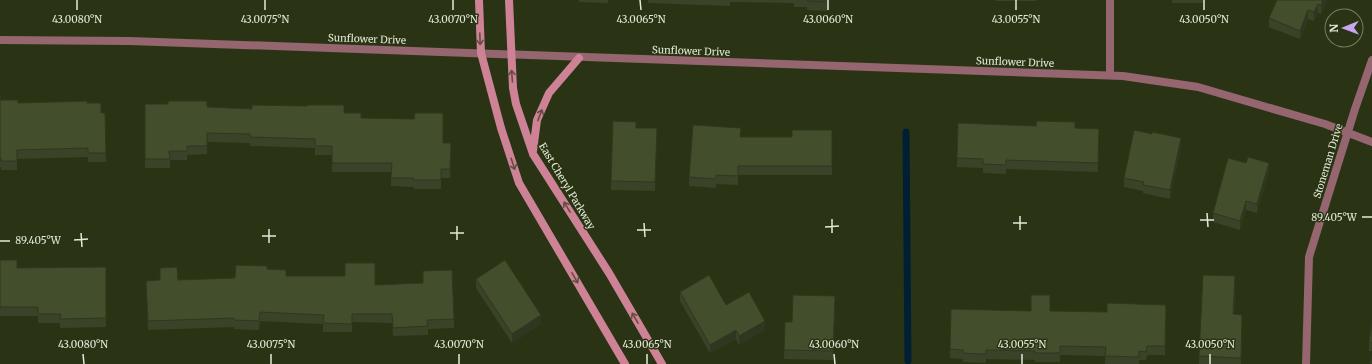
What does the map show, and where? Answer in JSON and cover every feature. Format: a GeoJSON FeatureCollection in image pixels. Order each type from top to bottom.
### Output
{"type":"FeatureCollection","features":[{"type":"Feature","properties":{"kind":"street"},"geometry":{"type":"LineString","coordinates":[[479,0],[481,54],[501,128],[519,183],[625,364]]}},
{"type":"Feature","properties":{"kind":"street","name":"East Cheryl Parkway"},"geometry":{"type":"LineString","coordinates":[[509,0],[513,88],[516,104],[533,154],[609,273],[662,364]]}},
{"type":"Feature","properties":{"kind":"street"},"geometry":{"type":"LineString","coordinates":[[1110,0],[1110,75]]}},
{"type":"Feature","properties":{"kind":"street","name":"Sunflower Drive"},"geometry":{"type":"LineString","coordinates":[[0,40],[130,41],[580,58],[1110,75],[1198,87],[1325,124],[1372,142]]}},
{"type":"Feature","properties":{"kind":"street"},"geometry":{"type":"LineString","coordinates":[[533,154],[537,120],[549,92],[580,58]]}},
{"type":"Feature","properties":{"kind":"street","name":"Stoneman Drive"},"geometry":{"type":"LineString","coordinates":[[1306,364],[1309,257],[1347,133],[1372,60]]}},
{"type":"Feature","properties":{"kind":"building"},"geometry":{"type":"Polygon","coordinates":[[[828,0],[828,2],[807,1],[828,0]]]}},
{"type":"Feature","properties":{"kind":"building"},"geometry":{"type":"Polygon","coordinates":[[[1277,0],[1323,0],[1321,5],[1318,4],[1314,12],[1308,10],[1300,31],[1269,18],[1277,0]]]}},
{"type":"Feature","properties":{"kind":"building"},"geometry":{"type":"Polygon","coordinates":[[[0,100],[18,100],[18,103],[87,101],[87,103],[101,103],[101,113],[105,113],[106,153],[88,153],[88,148],[17,150],[17,161],[1,161],[0,100]]]}},
{"type":"Feature","properties":{"kind":"building"},"geometry":{"type":"Polygon","coordinates":[[[168,101],[207,101],[207,107],[252,109],[252,105],[344,105],[344,113],[361,113],[361,118],[414,119],[415,113],[443,113],[443,143],[451,143],[450,169],[441,169],[441,180],[391,178],[392,163],[332,163],[332,146],[315,146],[315,139],[250,137],[250,134],[207,133],[207,146],[187,146],[187,151],[169,151],[170,159],[145,159],[145,104],[168,104],[168,101]]]}},
{"type":"Feature","properties":{"kind":"building"},"geometry":{"type":"Polygon","coordinates":[[[613,121],[636,122],[636,128],[657,128],[655,182],[611,181],[613,121]]]}},
{"type":"Feature","properties":{"kind":"building"},"geometry":{"type":"Polygon","coordinates":[[[1037,121],[1075,122],[1075,128],[1099,129],[1098,163],[1006,160],[1006,165],[983,164],[983,159],[957,158],[958,123],[1036,126],[1037,121]]]}},
{"type":"Feature","properties":{"kind":"building"},"geometry":{"type":"Polygon","coordinates":[[[693,125],[741,128],[740,137],[792,137],[792,130],[832,130],[832,166],[738,166],[738,176],[716,175],[716,179],[689,177],[693,125]]]}},
{"type":"Feature","properties":{"kind":"building"},"geometry":{"type":"Polygon","coordinates":[[[1134,130],[1181,138],[1170,190],[1143,185],[1144,182],[1124,178],[1134,130]]]}},
{"type":"Feature","properties":{"kind":"building"},"geometry":{"type":"Polygon","coordinates":[[[1248,157],[1269,163],[1257,204],[1246,201],[1240,221],[1213,213],[1228,158],[1246,163],[1248,157]]]}},
{"type":"Feature","properties":{"kind":"building"},"geometry":{"type":"Polygon","coordinates":[[[0,260],[17,260],[17,268],[106,267],[106,318],[60,319],[61,314],[38,314],[38,307],[0,307],[0,260]]]}},
{"type":"Feature","properties":{"kind":"building"},"geometry":{"type":"Polygon","coordinates":[[[505,260],[541,315],[512,334],[476,279],[505,260]]]}},
{"type":"Feature","properties":{"kind":"building"},"geometry":{"type":"Polygon","coordinates":[[[345,263],[375,263],[375,285],[423,283],[423,271],[452,270],[454,319],[427,320],[428,326],[393,328],[392,314],[352,314],[352,324],[323,323],[324,315],[260,312],[259,321],[234,320],[234,318],[148,321],[146,281],[160,280],[160,268],[177,267],[178,280],[235,278],[236,265],[267,266],[267,269],[286,270],[286,276],[345,276],[345,263]]]}},
{"type":"Feature","properties":{"kind":"building"},"geometry":{"type":"Polygon","coordinates":[[[709,275],[726,305],[749,292],[765,321],[739,336],[736,330],[710,345],[680,292],[709,275]]]}},
{"type":"Feature","properties":{"kind":"building"},"geometry":{"type":"Polygon","coordinates":[[[1203,275],[1235,276],[1233,314],[1242,315],[1241,358],[1199,356],[1203,275]]]}},
{"type":"Feature","properties":{"kind":"building"},"geometry":{"type":"Polygon","coordinates":[[[793,295],[835,296],[833,351],[784,350],[785,322],[792,322],[793,295]]]}},
{"type":"Feature","properties":{"kind":"building"},"geometry":{"type":"Polygon","coordinates":[[[1031,295],[1050,295],[1050,311],[1107,312],[1107,303],[1166,305],[1165,346],[1147,346],[1146,352],[1139,351],[1139,357],[1105,356],[1106,347],[1060,346],[1060,353],[986,350],[986,354],[963,353],[963,350],[950,349],[951,309],[1031,311],[1031,295]]]}},
{"type":"Feature","properties":{"kind":"building"},"geometry":{"type":"Polygon","coordinates":[[[1372,323],[1372,343],[1369,342],[1372,323]]]}},
{"type":"Feature","properties":{"kind":"waterway"},"geometry":{"type":"LineString","coordinates":[[906,132],[908,361]]}}]}
